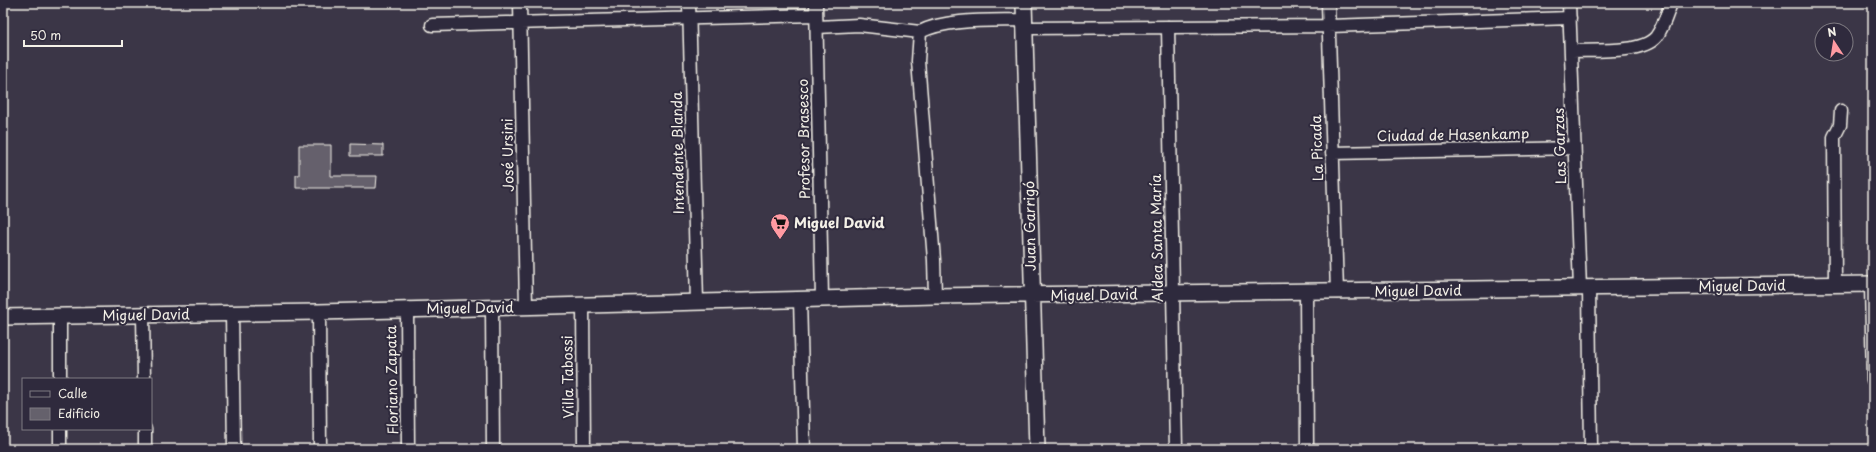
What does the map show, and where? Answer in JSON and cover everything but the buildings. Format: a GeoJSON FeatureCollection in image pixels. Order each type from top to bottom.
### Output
{"type":"FeatureCollection","features":[{"type":"Feature","properties":{"kind":"street","name":"José Ursini"},"geometry":{"type":"LineString","coordinates":[[520,3],[526,307]]}},
{"type":"Feature","properties":{"kind":"street","name":"Intendente Blanda"},"geometry":{"type":"LineString","coordinates":[[689,3],[697,302]]}},
{"type":"Feature","properties":{"kind":"street","name":"Juan Garrigó"},"geometry":{"type":"LineString","coordinates":[[1024,3],[1037,449]]}},
{"type":"Feature","properties":{"kind":"street","name":"La Picada"},"geometry":{"type":"LineString","coordinates":[[1328,3],[1337,292]]}},
{"type":"Feature","properties":{"kind":"street","name":"Las Garzas"},"geometry":{"type":"LineString","coordinates":[[1569,3],[1572,51],[1574,148],[1585,288],[1591,449]]}},
{"type":"Feature","properties":{"kind":"street"},"geometry":{"type":"LineString","coordinates":[[1572,51],[1606,50],[1648,45],[1656,37],[1671,3]]}},
{"type":"Feature","properties":{"kind":"street"},"geometry":{"type":"LineString","coordinates":[[432,25],[690,18],[816,9]]}},
{"type":"Feature","properties":{"kind":"street","name":"Profesor Brasesco"},"geometry":{"type":"LineString","coordinates":[[816,9],[822,298]]}},
{"type":"Feature","properties":{"kind":"street"},"geometry":{"type":"LineString","coordinates":[[817,27],[859,25],[920,32],[932,26],[948,23],[1168,27],[1329,26],[1570,18]]}},
{"type":"Feature","properties":{"kind":"street","name":"Aldea Santa María"},"geometry":{"type":"LineString","coordinates":[[1168,27],[1176,449]]}},
{"type":"Feature","properties":{"kind":"street"},"geometry":{"type":"LineString","coordinates":[[920,32],[919,74],[934,260],[935,296]]}},
{"type":"Feature","properties":{"kind":"street"},"geometry":{"type":"LineString","coordinates":[[1834,284],[1834,136],[1840,125],[1841,111]]}},
{"type":"Feature","properties":{"kind":"street","name":"Ciudad de Hasenkamp"},"geometry":{"type":"LineString","coordinates":[[1332,153],[1574,148]]}},
{"type":"Feature","properties":{"kind":"street"},"geometry":{"type":"LineString","coordinates":[[1872,284],[1873,380]]}},
{"type":"Feature","properties":{"kind":"street","name":"Miguel David"},"geometry":{"type":"LineString","coordinates":[[3,317],[319,312],[935,296],[1032,296],[1872,284]]}},
{"type":"Feature","properties":{"kind":"street"},"geometry":{"type":"LineString","coordinates":[[1306,292],[1307,449]]}},
{"type":"Feature","properties":{"kind":"street"},"geometry":{"type":"LineString","coordinates":[[800,299],[804,449]]}},
{"type":"Feature","properties":{"kind":"street","name":"Villa Tabossi"},"geometry":{"type":"LineString","coordinates":[[583,305],[584,449]]}},
{"type":"Feature","properties":{"kind":"street"},"geometry":{"type":"LineString","coordinates":[[492,308],[493,449]]}},
{"type":"Feature","properties":{"kind":"street","name":"Floriano Zapata"},"geometry":{"type":"LineString","coordinates":[[406,310],[408,449]]}},
{"type":"Feature","properties":{"kind":"street"},"geometry":{"type":"LineString","coordinates":[[319,312],[320,449]]}},
{"type":"Feature","properties":{"kind":"street"},"geometry":{"type":"LineString","coordinates":[[232,313],[234,449]]}},
{"type":"Feature","properties":{"kind":"street"},"geometry":{"type":"LineString","coordinates":[[143,315],[144,378]]}},
{"type":"Feature","properties":{"kind":"street"},"geometry":{"type":"LineString","coordinates":[[60,316],[60,378]]}},
{"type":"Feature","properties":{"kind":"street"},"geometry":{"type":"LineString","coordinates":[[60,430],[60,449]]}},
{"type":"Feature","properties":{"kind":"street"},"geometry":{"type":"LineString","coordinates":[[145,430],[145,449]]}},
{"type":"Feature","properties":{"kind":"place","name":"Miguel David"},"geometry":{"type":"Point","coordinates":[780,240]}}]}
